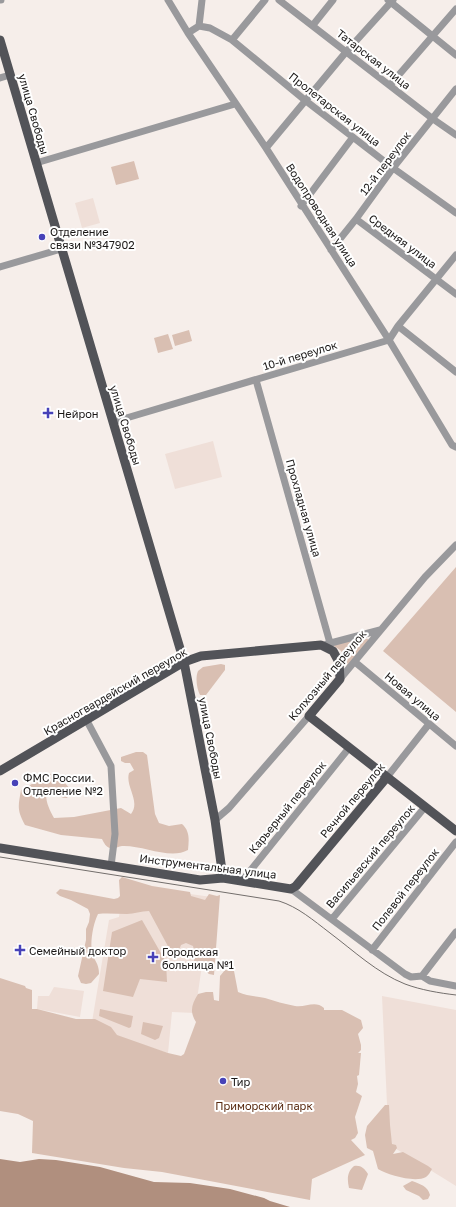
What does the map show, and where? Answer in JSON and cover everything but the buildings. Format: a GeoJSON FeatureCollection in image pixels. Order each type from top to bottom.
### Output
{"type":"FeatureCollection","features":[{"type":"Feature","properties":{"kind":"main road","name":"улица Свободы"},"geometry":{"type":"LineString","coordinates":[[0,40],[184,662],[215,820],[223,878]]}},
{"type":"Feature","properties":{"kind":"main road","name":"Красногвардейский переулок"},"geometry":{"type":"LineString","coordinates":[[0,771],[87,721],[184,662],[201,656],[321,645]]}},
{"type":"Feature","properties":{"kind":"main road"},"geometry":{"type":"LineString","coordinates":[[321,645],[333,651],[339,662],[340,679]]}},
{"type":"Feature","properties":{"kind":"main road","name":"Колхозный переулок"},"geometry":{"type":"LineString","coordinates":[[309,716],[340,679]]}},
{"type":"Feature","properties":{"kind":"main road"},"geometry":{"type":"LineString","coordinates":[[309,716],[456,831]]}},
{"type":"Feature","properties":{"kind":"main road","name":"Речной переулок"},"geometry":{"type":"LineString","coordinates":[[291,889],[296,886],[387,777]]}},
{"type":"Feature","properties":{"kind":"main road","name":"Инструментальная улица"},"geometry":{"type":"LineString","coordinates":[[0,848],[200,880],[223,878],[291,889]]}},
{"type":"Feature","properties":{"kind":"street","name":"Водопроводная улица"},"geometry":{"type":"LineString","coordinates":[[168,0],[235,104],[266,148],[301,206],[389,340],[454,446]]}},
{"type":"Feature","properties":{"kind":"street"},"geometry":{"type":"LineString","coordinates":[[188,33],[199,26],[202,0]]}},
{"type":"Feature","properties":{"kind":"street"},"geometry":{"type":"LineString","coordinates":[[232,40],[265,0]]}},
{"type":"Feature","properties":{"kind":"street","name":"Татарская улица"},"geometry":{"type":"LineString","coordinates":[[279,0],[433,119],[456,135]]}},
{"type":"Feature","properties":{"kind":"street"},"geometry":{"type":"LineString","coordinates":[[313,25],[333,0]]}},
{"type":"Feature","properties":{"kind":"street"},"geometry":{"type":"LineString","coordinates":[[266,148],[390,1],[456,55]]}},
{"type":"Feature","properties":{"kind":"street"},"geometry":{"type":"LineString","coordinates":[[390,85],[456,9]]}},
{"type":"Feature","properties":{"kind":"street","name":"Пролетарская улица"},"geometry":{"type":"LineString","coordinates":[[199,26],[210,28],[232,40],[306,101],[393,168],[456,213]]}},
{"type":"Feature","properties":{"kind":"street"},"geometry":{"type":"LineString","coordinates":[[0,78],[10,75]]}},
{"type":"Feature","properties":{"kind":"street","name":"12-й переулок"},"geometry":{"type":"LineString","coordinates":[[331,250],[356,219],[393,168],[456,89]]}},
{"type":"Feature","properties":{"kind":"street"},"geometry":{"type":"LineString","coordinates":[[36,163],[235,104]]}},
{"type":"Feature","properties":{"kind":"street"},"geometry":{"type":"LineString","coordinates":[[301,206],[353,137]]}},
{"type":"Feature","properties":{"kind":"street","name":"Средняя улица"},"geometry":{"type":"LineString","coordinates":[[356,219],[456,294]]}},
{"type":"Feature","properties":{"kind":"street"},"geometry":{"type":"LineString","coordinates":[[0,267],[61,249]]}},
{"type":"Feature","properties":{"kind":"street"},"geometry":{"type":"LineString","coordinates":[[389,340],[398,326],[456,255]]}},
{"type":"Feature","properties":{"kind":"street"},"geometry":{"type":"LineString","coordinates":[[398,326],[456,372]]}},
{"type":"Feature","properties":{"kind":"street","name":"10-й переулок"},"geometry":{"type":"LineString","coordinates":[[113,422],[389,340]]}},
{"type":"Feature","properties":{"kind":"street","name":"Прохладная улица"},"geometry":{"type":"LineString","coordinates":[[256,380],[330,643]]}},
{"type":"Feature","properties":{"kind":"street","name":"Колхозный переулок"},"geometry":{"type":"LineString","coordinates":[[340,679],[425,577],[456,545]]}},
{"type":"Feature","properties":{"kind":"street","name":"Красногвардейский переулок"},"geometry":{"type":"LineString","coordinates":[[321,645],[380,630]]}},
{"type":"Feature","properties":{"kind":"street","name":"Новая улица"},"geometry":{"type":"LineString","coordinates":[[355,662],[456,746]]}},
{"type":"Feature","properties":{"kind":"street","name":"Колхозный переулок"},"geometry":{"type":"LineString","coordinates":[[215,820],[229,808],[309,716]]}},
{"type":"Feature","properties":{"kind":"street"},"geometry":{"type":"LineString","coordinates":[[87,721],[111,766],[115,834],[111,866]]}},
{"type":"Feature","properties":{"kind":"street","name":"Речной переулок"},"geometry":{"type":"LineString","coordinates":[[387,777],[429,724]]}},
{"type":"Feature","properties":{"kind":"street","name":"Карьерный переулок"},"geometry":{"type":"LineString","coordinates":[[242,881],[349,748]]}},
{"type":"Feature","properties":{"kind":"street","name":"Васильевский переулок"},"geometry":{"type":"LineString","coordinates":[[332,919],[425,806]]}},
{"type":"Feature","properties":{"kind":"street","name":"Полевой переулок"},"geometry":{"type":"LineString","coordinates":[[372,950],[456,842]]}},
{"type":"Feature","properties":{"kind":"street","name":"Инструментальная улица"},"geometry":{"type":"LineString","coordinates":[[291,889],[405,974],[411,977],[422,976],[430,981],[456,986]]}},
{"type":"Feature","properties":{"kind":"street"},"geometry":{"type":"LineString","coordinates":[[422,976],[456,932]]}},
{"type":"Feature","properties":{"kind":"shaded area"},"geometry":{"type":"Polygon","coordinates":[[[93,198],[100,223],[82,228],[75,203],[93,198]]]}},
{"type":"Feature","properties":{"kind":"shaded area"},"geometry":{"type":"Polygon","coordinates":[[[213,441],[222,477],[175,489],[165,454],[213,441]]]}},
{"type":"Feature","properties":{"kind":"shaded area","name":"Городская больница №1"},"geometry":{"type":"Polygon","coordinates":[[[123,885],[212,897],[195,1013],[172,1012],[168,1053],[91,1028],[109,920],[119,917],[123,885]]]}},
{"type":"Feature","properties":{"kind":"shaded area"},"geometry":{"type":"Polygon","coordinates":[[[54,987],[84,991],[80,1017],[37,1009],[38,996],[49,996],[54,987]]]}},
{"type":"Feature","properties":{"kind":"shaded area"},"geometry":{"type":"Polygon","coordinates":[[[382,996],[456,1010],[456,1186],[393,1147],[388,1126],[382,996]]]}},
{"type":"Feature","properties":{"kind":"shaded area"},"geometry":{"type":"Polygon","coordinates":[[[0,1159],[20,1162],[39,1159],[56,1160],[100,1167],[154,1182],[190,1183],[230,1189],[290,1207],[0,1207],[0,1159]]]}},
{"type":"Feature","properties":{"kind":"green space"},"geometry":{"type":"Polygon","coordinates":[[[134,161],[139,179],[116,185],[111,167],[134,161]]]}},
{"type":"Feature","properties":{"kind":"green space"},"geometry":{"type":"Polygon","coordinates":[[[189,330],[192,341],[175,346],[172,335],[189,330]]]}},
{"type":"Feature","properties":{"kind":"green space"},"geometry":{"type":"Polygon","coordinates":[[[168,334],[173,349],[158,353],[154,338],[168,334]]]}},
{"type":"Feature","properties":{"kind":"green space"},"geometry":{"type":"Polygon","coordinates":[[[456,567],[456,712],[383,651],[456,567]]]}},
{"type":"Feature","properties":{"kind":"green space"},"geometry":{"type":"Polygon","coordinates":[[[360,638],[368,639],[368,643],[348,666],[346,666],[343,654],[334,646],[335,644],[360,638]]]}},
{"type":"Feature","properties":{"kind":"green space"},"geometry":{"type":"Polygon","coordinates":[[[221,664],[225,665],[225,670],[206,695],[200,695],[197,683],[198,671],[203,667],[221,664]]]}},
{"type":"Feature","properties":{"kind":"green space"},"geometry":{"type":"Polygon","coordinates":[[[136,752],[143,752],[147,755],[155,814],[159,823],[169,826],[182,824],[188,833],[188,850],[181,853],[165,853],[130,846],[112,848],[106,846],[102,839],[61,835],[25,825],[19,808],[21,790],[50,774],[56,773],[72,791],[67,798],[63,798],[47,788],[47,800],[54,818],[74,817],[121,808],[131,814],[134,809],[134,799],[128,778],[129,773],[134,770],[130,763],[121,761],[121,757],[136,752]]]}},
{"type":"Feature","properties":{"kind":"green space"},"geometry":{"type":"Polygon","coordinates":[[[122,877],[152,886],[190,892],[191,896],[205,900],[209,894],[217,896],[220,895],[214,975],[209,974],[194,961],[195,954],[193,946],[186,943],[181,945],[178,953],[175,954],[170,950],[149,911],[143,911],[130,914],[98,914],[93,928],[91,943],[92,952],[99,974],[91,983],[81,983],[78,976],[90,914],[88,909],[56,893],[60,889],[114,899],[120,896],[119,880],[122,877]]]}},
{"type":"Feature","properties":{"kind":"green space"},"geometry":{"type":"Polygon","coordinates":[[[142,920],[166,962],[167,982],[140,979],[133,997],[103,991],[112,932],[142,920]]]}},
{"type":"Feature","properties":{"kind":"green space","name":"Приморский парк"},"geometry":{"type":"Polygon","coordinates":[[[225,970],[234,971],[238,992],[295,1006],[314,1004],[321,1006],[324,1010],[342,1010],[361,1020],[363,1028],[358,1034],[361,1050],[358,1053],[361,1053],[356,1092],[362,1096],[355,1117],[358,1133],[355,1138],[351,1140],[365,1155],[312,1179],[310,1200],[162,1172],[124,1168],[32,1153],[33,1121],[18,1114],[0,1111],[0,978],[25,986],[26,988],[32,990],[32,1009],[76,1019],[95,1019],[111,1027],[117,1035],[168,1053],[181,1056],[184,1054],[196,1022],[192,1008],[198,994],[213,992],[214,1000],[219,1001],[220,976],[225,970]]]}},
{"type":"Feature","properties":{"kind":"green space"},"geometry":{"type":"Polygon","coordinates":[[[100,1009],[133,1016],[131,1027],[129,1028],[99,1016],[100,1009]]]}},
{"type":"Feature","properties":{"kind":"green space"},"geometry":{"type":"Polygon","coordinates":[[[143,1022],[163,1026],[159,1038],[155,1040],[141,1034],[143,1022]]]}},
{"type":"Feature","properties":{"kind":"green space"},"geometry":{"type":"Polygon","coordinates":[[[385,1105],[389,1105],[392,1144],[396,1145],[397,1148],[393,1154],[403,1152],[428,1166],[432,1169],[426,1177],[421,1179],[409,1179],[388,1174],[378,1169],[373,1151],[367,1148],[365,1135],[367,1126],[385,1105]]]}},
{"type":"Feature","properties":{"kind":"green space"},"geometry":{"type":"Polygon","coordinates":[[[354,1166],[362,1167],[368,1174],[362,1190],[349,1188],[348,1176],[354,1166]]]}},
{"type":"Feature","properties":{"kind":"green space"},"geometry":{"type":"Polygon","coordinates":[[[412,1181],[427,1189],[430,1195],[428,1199],[423,1200],[419,1196],[406,1190],[403,1186],[412,1181]]]}},
{"type":"Feature","properties":{"kind":"tram line"},"geometry":{"type":"LineString","coordinates":[[0,857],[279,901],[305,914],[385,974],[405,984],[424,990],[456,995]]}},
{"type":"Feature","properties":{"kind":"place","name":"Отделение связи №347902"},"geometry":{"type":"Point","coordinates":[42,237]}},
{"type":"Feature","properties":{"kind":"place","name":"Нейрон"},"geometry":{"type":"Point","coordinates":[48,413]}},
{"type":"Feature","properties":{"kind":"place","name":"ФМС России. Отделение №2"},"geometry":{"type":"Point","coordinates":[15,783]}},
{"type":"Feature","properties":{"kind":"place","name":"Семейный доктор"},"geometry":{"type":"Point","coordinates":[20,950]}},
{"type":"Feature","properties":{"kind":"place","name":"Городская больница №1"},"geometry":{"type":"Point","coordinates":[153,957]}},
{"type":"Feature","properties":{"kind":"place","name":"Тир"},"geometry":{"type":"Point","coordinates":[223,1081]}}]}
